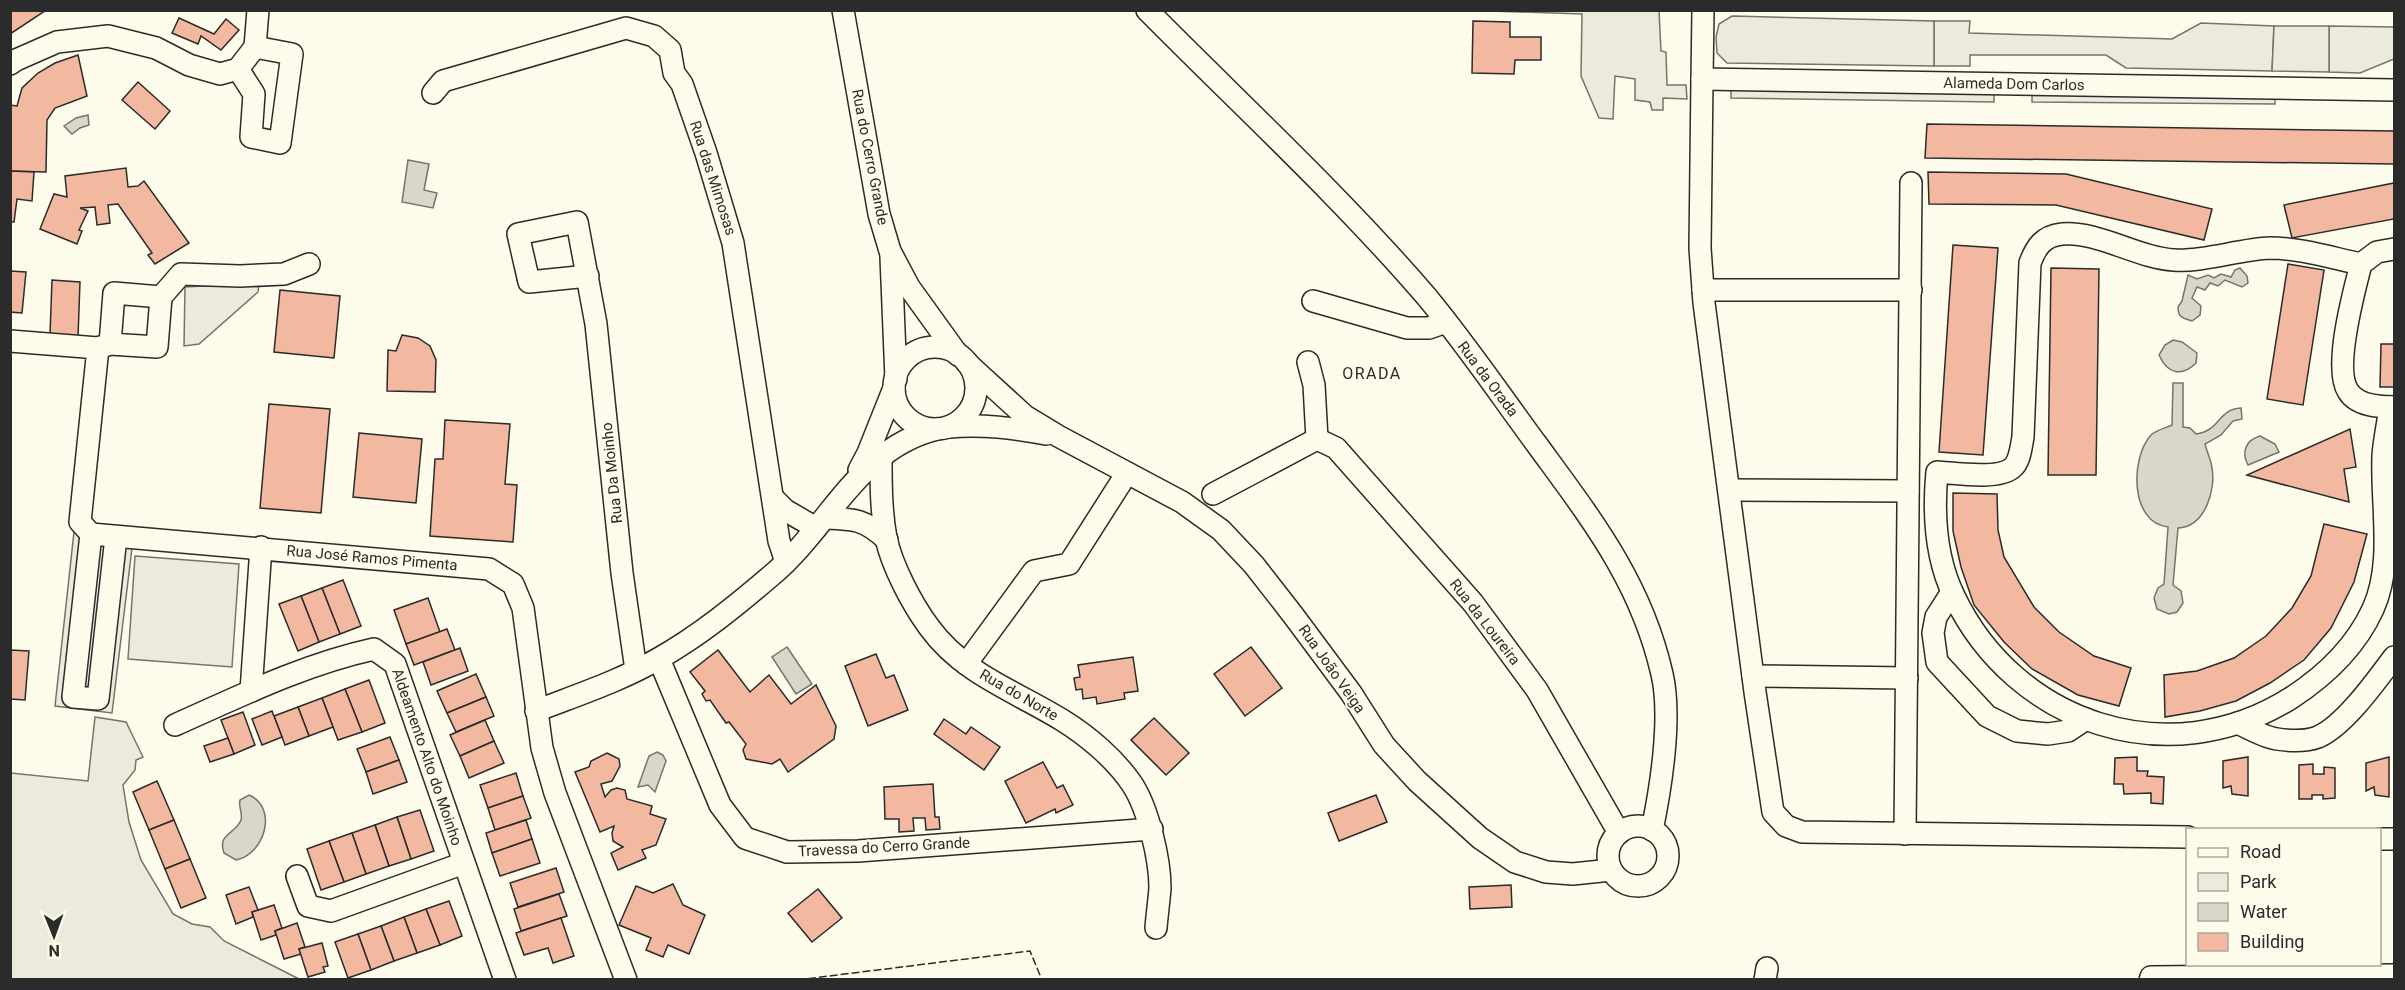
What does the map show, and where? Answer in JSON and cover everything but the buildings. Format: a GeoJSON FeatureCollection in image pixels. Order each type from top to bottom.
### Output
{"type":"FeatureCollection","features":[{"type":"Feature","properties":{"kind":"street"},"geometry":{"type":"LineString","coordinates":[[10,64],[57,42],[108,36],[156,48],[189,65],[220,74],[238,69],[255,46],[258,10]]}},
{"type":"Feature","properties":{"kind":"street","name":"Rua do Cerro Grande"},"geometry":{"type":"LineString","coordinates":[[843,10],[879,214],[890,251],[909,286],[963,359]]}},
{"type":"Feature","properties":{"kind":"street","name":"Rua da Orada"},"geometry":{"type":"LineString","coordinates":[[1148,10],[1364,228],[1446,322],[1604,536],[1630,582],[1642,609],[1663,677],[1663,756],[1659,798],[1652,830]]}},
{"type":"Feature","properties":{"kind":"street"},"geometry":{"type":"LineString","coordinates":[[1703,10],[1700,248],[1703,290],[1728,490],[1773,812],[1786,826],[1802,832],[2186,837]]}},
{"type":"Feature","properties":{"kind":"street","name":"Rua das Mimosas"},"geometry":{"type":"LineString","coordinates":[[433,93],[443,81],[626,28],[654,36],[670,50],[674,73],[682,84],[706,153],[733,243],[779,541],[786,562]]}},
{"type":"Feature","properties":{"kind":"street"},"geometry":{"type":"LineString","coordinates":[[238,69],[254,94],[251,137],[280,143],[292,54],[255,46]]}},
{"type":"Feature","properties":{"kind":"street","name":"Alameda Dom Carlos"},"geometry":{"type":"LineString","coordinates":[[1702,79],[2394,90]]}},
{"type":"Feature","properties":{"kind":"street"},"geometry":{"type":"LineString","coordinates":[[1905,834],[1911,183]]}},
{"type":"Feature","properties":{"kind":"street"},"geometry":{"type":"LineString","coordinates":[[2361,264],[2300,251],[2270,248],[2174,260],[2088,237],[2064,234],[2049,237],[2036,246],[2030,262],[2022,437],[2019,456],[2013,468],[2001,473],[1937,471],[1935,526],[1942,562],[1952,592],[1969,623],[1988,650],[2011,674],[2054,703],[2086,719],[2127,732],[2166,735],[2203,733],[2267,713],[2301,691],[2328,669],[2355,641],[2373,609],[2385,603],[2382,582],[2383,456],[2392,407],[2372,405],[2355,399],[2348,391],[2342,375],[2342,358],[2361,264],[2377,252],[2394,249]]}},
{"type":"Feature","properties":{"kind":"street"},"geometry":{"type":"LineString","coordinates":[[890,251],[896,401],[902,413],[912,422],[924,428],[999,426],[1058,436]]}},
{"type":"Feature","properties":{"kind":"street"},"geometry":{"type":"LineString","coordinates":[[10,341],[157,348],[161,297],[181,274],[240,276],[284,274],[309,264]]}},
{"type":"Feature","properties":{"kind":"street","name":"Rua Da Moinho"},"geometry":{"type":"LineString","coordinates":[[588,276],[596,324],[622,573],[636,670]]}},
{"type":"Feature","properties":{"kind":"street"},"geometry":{"type":"LineString","coordinates":[[1703,290],[1911,290]]}},
{"type":"Feature","properties":{"kind":"street"},"geometry":{"type":"LineString","coordinates":[[116,537],[98,699],[73,697],[91,534],[80,522],[104,346],[114,294],[161,297]]}},
{"type":"Feature","properties":{"kind":"street"},"geometry":{"type":"LineString","coordinates":[[1313,301],[1407,328],[1429,328],[1446,322]]}},
{"type":"Feature","properties":{"kind":"street"},"geometry":{"type":"LineString","coordinates":[[536,711],[659,659],[715,622],[786,562],[851,485],[881,456],[899,442],[918,434],[943,428],[967,414],[976,394],[973,373],[963,359],[946,349],[933,348],[921,350],[909,357],[901,367],[868,453],[851,485]]}},
{"type":"Feature","properties":{"kind":"street","name":"Rua João Veiga"},"geometry":{"type":"LineString","coordinates":[[963,359],[1025,416],[1182,502],[1221,530],[1254,565],[1351,693],[1384,745],[1417,781],[1480,838],[1515,862],[1546,872],[1573,874],[1611,870]]}},
{"type":"Feature","properties":{"kind":"street"},"geometry":{"type":"LineString","coordinates":[[1213,494],[1317,439],[1314,385],[1308,362]]}},
{"type":"Feature","properties":{"kind":"street","name":"Rua da Loureira"},"geometry":{"type":"LineString","coordinates":[[1317,439],[1336,448],[1473,603],[1537,690],[1618,833]]}},
{"type":"Feature","properties":{"kind":"street","name":"Rua do Norte"},"geometry":{"type":"LineString","coordinates":[[881,456],[882,505],[886,540],[903,584],[929,628],[966,664],[1012,694],[1062,720],[1098,746],[1132,784],[1152,829],[1160,886],[1156,928]]}},
{"type":"Feature","properties":{"kind":"street"},"geometry":{"type":"LineString","coordinates":[[966,664],[1034,571],[1069,564],[1126,473]]}},
{"type":"Feature","properties":{"kind":"street"},"geometry":{"type":"LineString","coordinates":[[1728,490],[1908,491]]}},
{"type":"Feature","properties":{"kind":"street"},"geometry":{"type":"LineString","coordinates":[[774,499],[792,515],[821,523],[860,521],[873,526],[886,540]]}},
{"type":"Feature","properties":{"kind":"street","name":"Rua José Ramos Pimenta"},"geometry":{"type":"LineString","coordinates":[[91,534],[261,547],[489,569],[513,584],[523,608],[542,748],[555,793],[626,980]]}},
{"type":"Feature","properties":{"kind":"street"},"geometry":{"type":"LineString","coordinates":[[251,691],[261,547]]}},
{"type":"Feature","properties":{"kind":"street"},"geometry":{"type":"LineString","coordinates":[[1952,592],[1936,617],[1933,633],[1937,663],[1987,716],[2017,731],[2048,734],[2068,731],[2086,719]]}},
{"type":"Feature","properties":{"kind":"street","name":"Aldeamento Alto do Moinho"},"geometry":{"type":"LineString","coordinates":[[175,725],[251,691],[340,656],[374,649],[395,664],[505,980]]}},
{"type":"Feature","properties":{"kind":"street"},"geometry":{"type":"LineString","coordinates":[[2238,723],[2275,739],[2299,741],[2319,736],[2338,723],[2368,691],[2394,657]]}},
{"type":"Feature","properties":{"kind":"street","name":"Travessa do Cerro Grande"},"geometry":{"type":"LineString","coordinates":[[659,659],[720,805],[745,838],[787,852],[858,851],[1152,829]]}},
{"type":"Feature","properties":{"kind":"street"},"geometry":{"type":"LineString","coordinates":[[1754,676],[1907,678]]}},
{"type":"Feature","properties":{"kind":"street"},"geometry":{"type":"LineString","coordinates":[[1635,826],[1652,830],[1664,842],[1667,858],[1665,867],[1655,880],[1647,884],[1630,885],[1611,870],[1608,854],[1613,839],[1618,833],[1635,826]]}},
{"type":"Feature","properties":{"kind":"street","name":"Aldeamento Alto do Moinho"},"geometry":{"type":"LineString","coordinates":[[297,876],[308,906],[331,911],[464,862]]}},
{"type":"Feature","properties":{"kind":"street"},"geometry":{"type":"LineString","coordinates":[[2150,980],[2151,976],[2394,975]]}},
{"type":"Feature","properties":{"kind":"green space"},"geometry":{"type":"Polygon","coordinates":[[[1934,21],[1970,21],[1969,33],[2172,39],[2201,23],[2274,26],[2272,71],[2126,68],[2106,55],[1970,55],[1970,66],[1934,66],[1934,21]]]}},
{"type":"Feature","properties":{"kind":"green space"},"geometry":{"type":"Polygon","coordinates":[[[2329,26],[2394,27],[2394,59],[2360,73],[2329,72],[2329,26]]]}},
{"type":"Feature","properties":{"kind":"green space"},"geometry":{"type":"Polygon","coordinates":[[[259,283],[258,292],[199,344],[184,346],[185,287],[259,283]]]}},
{"type":"Feature","properties":{"kind":"green space"},"geometry":{"type":"Polygon","coordinates":[[[135,556],[239,564],[232,667],[128,659],[135,556]]]}},
{"type":"Feature","properties":{"kind":"green space"},"geometry":{"type":"Polygon","coordinates":[[[95,717],[126,722],[143,757],[136,760],[135,770],[123,785],[129,822],[141,860],[173,914],[192,924],[210,927],[224,941],[299,979],[11,979],[11,773],[88,781],[95,717]]]}},
{"type":"Feature","properties":{"kind":"shaded area"},"geometry":{"type":"Polygon","coordinates":[[[1490,11],[1659,11],[1661,51],[1666,52],[1667,85],[1686,85],[1687,99],[1663,98],[1663,110],[1652,110],[1650,102],[1635,100],[1635,79],[1615,76],[1613,119],[1599,118],[1581,76],[1582,14],[1490,11]]]}},
{"type":"Feature","properties":{"kind":"shaded area"},"geometry":{"type":"Polygon","coordinates":[[[1732,16],[1934,21],[1934,66],[1727,63],[1717,53],[1716,37],[1719,24],[1732,16]]]}},
{"type":"Feature","properties":{"kind":"shaded area"},"geometry":{"type":"Polygon","coordinates":[[[2274,26],[2329,26],[2329,72],[2272,71],[2274,26]]]}},
{"type":"Feature","properties":{"kind":"shaded area"},"geometry":{"type":"Polygon","coordinates":[[[1731,90],[1994,94],[1994,102],[1731,98],[1731,90]]]}},
{"type":"Feature","properties":{"kind":"shaded area"},"geometry":{"type":"Polygon","coordinates":[[[2032,94],[2275,96],[2275,104],[2032,102],[2032,94]]]}},
{"type":"Feature","properties":{"kind":"shaded area"},"geometry":{"type":"Polygon","coordinates":[[[74,532],[132,548],[112,713],[55,706],[74,532]]]}},
{"type":"Feature","properties":{"kind":"water"},"geometry":{"type":"Polygon","coordinates":[[[88,115],[89,125],[72,134],[64,126],[76,118],[88,115]]]}},
{"type":"Feature","properties":{"kind":"water"},"geometry":{"type":"Polygon","coordinates":[[[408,160],[429,164],[424,190],[437,193],[433,208],[402,202],[408,160]]]}},
{"type":"Feature","properties":{"kind":"water"},"geometry":{"type":"Polygon","coordinates":[[[2240,268],[2247,276],[2248,283],[2242,287],[2225,280],[2218,286],[2210,283],[2205,290],[2197,287],[2192,298],[2201,306],[2200,315],[2192,321],[2180,315],[2178,307],[2182,301],[2188,275],[2197,279],[2208,275],[2214,278],[2221,274],[2231,277],[2235,270],[2240,268]]]}},
{"type":"Feature","properties":{"kind":"water"},"geometry":{"type":"Polygon","coordinates":[[[2173,340],[2182,342],[2197,353],[2196,363],[2185,371],[2170,369],[2159,355],[2165,345],[2173,340]]]}},
{"type":"Feature","properties":{"kind":"water"},"geometry":{"type":"Polygon","coordinates":[[[2173,383],[2183,383],[2183,427],[2190,428],[2196,434],[2210,429],[2233,409],[2241,408],[2242,419],[2233,421],[2221,435],[2205,444],[2212,468],[2212,487],[2207,506],[2202,514],[2187,526],[2178,528],[2173,585],[2181,591],[2183,603],[2177,612],[2169,614],[2157,609],[2154,598],[2158,588],[2164,584],[2168,527],[2155,523],[2146,514],[2140,502],[2137,473],[2144,445],[2151,435],[2172,425],[2173,383]]]}},
{"type":"Feature","properties":{"kind":"water"},"geometry":{"type":"Polygon","coordinates":[[[2260,436],[2275,444],[2279,452],[2248,465],[2245,456],[2246,447],[2251,440],[2260,436]]]}},
{"type":"Feature","properties":{"kind":"water"},"geometry":{"type":"Polygon","coordinates":[[[787,647],[812,684],[796,694],[772,657],[787,647]]]}},
{"type":"Feature","properties":{"kind":"water"},"geometry":{"type":"Polygon","coordinates":[[[657,752],[663,755],[666,761],[655,792],[648,785],[638,787],[649,756],[657,752]]]}},
{"type":"Feature","properties":{"kind":"water"},"geometry":{"type":"Polygon","coordinates":[[[249,795],[258,801],[264,810],[264,830],[254,850],[236,860],[224,853],[223,841],[239,825],[240,800],[249,795]]]}},
{"type":"Feature","properties":{"kind":"fence"},"geometry":{"type":"LineString","coordinates":[[797,980],[1030,951],[1042,980]]}},
{"type":"Feature","properties":{"kind":"district","name":"ORADA"},"geometry":{"type":"Point","coordinates":[1372,373]}}]}
